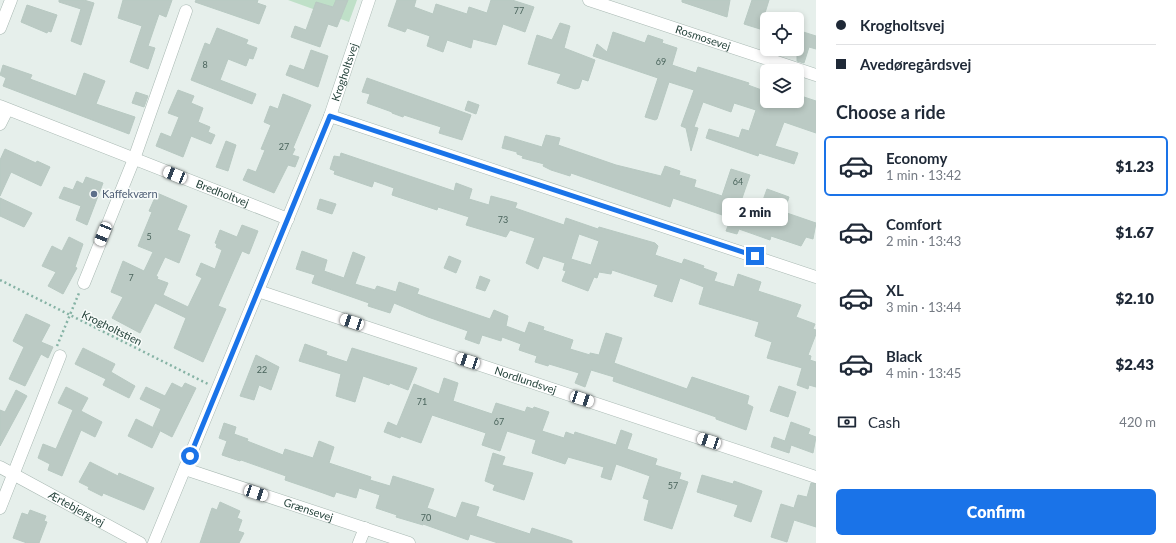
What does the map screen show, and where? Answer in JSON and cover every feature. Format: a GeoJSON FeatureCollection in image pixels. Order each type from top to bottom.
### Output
{"type":"FeatureCollection","features":[{"type":"Feature","properties":{"kind":"street"},"geometry":{"type":"LineString","coordinates":[[0,28],[11,0]]}},
{"type":"Feature","properties":{"kind":"street","name":"Krogholtsvej"},"geometry":{"type":"LineString","coordinates":[[154,543],[330,116],[369,0]]}},
{"type":"Feature","properties":{"kind":"street","name":"Rosmosevej"},"geometry":{"type":"LineString","coordinates":[[589,0],[816,75]]}},
{"type":"Feature","properties":{"kind":"street"},"geometry":{"type":"LineString","coordinates":[[84,283],[134,159],[186,11]]}},
{"type":"Feature","properties":{"kind":"street","name":"Bredholtvej"},"geometry":{"type":"LineString","coordinates":[[0,124],[4,108],[288,219]]}},
{"type":"Feature","properties":{"kind":"street"},"geometry":{"type":"LineString","coordinates":[[330,116],[816,277]]}},
{"type":"Feature","properties":{"kind":"street","name":"Nordlundsvej"},"geometry":{"type":"LineString","coordinates":[[258,292],[816,477]]}},
{"type":"Feature","properties":{"kind":"street"},"geometry":{"type":"LineString","coordinates":[[0,508],[60,356]]}},
{"type":"Feature","properties":{"kind":"street","name":"Ærtebjergvej"},"geometry":{"type":"LineString","coordinates":[[0,467],[140,543]]}},
{"type":"Feature","properties":{"kind":"street","name":"Grænsevej"},"geometry":{"type":"LineString","coordinates":[[185,469],[409,543]]}},
{"type":"Feature","properties":{"kind":"street"},"geometry":{"type":"LineString","coordinates":[[359,543],[365,528]]}},
{"type":"Feature","properties":{"kind":"path","name":"Krogholtstien"},"geometry":{"type":"LineString","coordinates":[[0,280],[218,389]]}},
{"type":"Feature","properties":{"kind":"path"},"geometry":{"type":"LineString","coordinates":[[60,356],[57,347],[69,315],[84,283]]}},
{"type":"Feature","properties":{"kind":"green space"},"geometry":{"type":"Polygon","coordinates":[[[288,0],[357,0],[349,22],[288,0]]]}},
{"type":"Feature","properties":{"kind":"building"},"geometry":{"type":"Polygon","coordinates":[[[59,0],[84,0],[94,3],[81,45],[71,41],[81,9],[59,2],[59,0]]]}},
{"type":"Feature","properties":{"kind":"building"},"geometry":{"type":"Polygon","coordinates":[[[123,0],[172,0],[166,17],[159,14],[148,46],[155,48],[148,69],[130,62],[142,26],[118,18],[123,0]]]}},
{"type":"Feature","properties":{"kind":"building"},"geometry":{"type":"Polygon","coordinates":[[[196,0],[258,0],[257,3],[266,6],[259,24],[195,2],[196,0]]]}},
{"type":"Feature","properties":{"kind":"building"},"geometry":{"type":"Polygon","coordinates":[[[336,0],[348,0],[337,27],[328,24],[320,47],[291,37],[295,26],[306,30],[316,2],[333,7],[336,0]]]}},
{"type":"Feature","properties":{"kind":"building"},"geometry":{"type":"Polygon","coordinates":[[[397,0],[416,0],[414,7],[433,14],[436,4],[467,14],[469,7],[487,13],[491,0],[512,0],[534,7],[525,32],[503,24],[496,45],[473,39],[471,48],[447,40],[443,52],[427,46],[430,36],[407,28],[405,32],[388,26],[397,0]]]}},
{"type":"Feature","properties":{"kind":"building"},"geometry":{"type":"Polygon","coordinates":[[[682,0],[730,0],[727,17],[682,2],[682,0]]]}},
{"type":"Feature","properties":{"kind":"building"},"geometry":{"type":"Polygon","coordinates":[[[752,0],[769,0],[765,12],[760,12],[760,29],[744,24],[752,0]]]}},
{"type":"Feature","properties":{"kind":"building"},"geometry":{"type":"Polygon","coordinates":[[[27,5],[57,15],[51,32],[48,31],[47,33],[21,22],[27,5]]]}},
{"type":"Feature","properties":{"kind":"building"},"geometry":{"type":"Polygon","coordinates":[[[560,23],[570,26],[564,48],[595,60],[588,81],[582,79],[579,88],[575,89],[557,83],[561,74],[528,64],[537,35],[552,40],[560,23]]]}},
{"type":"Feature","properties":{"kind":"building"},"geometry":{"type":"Polygon","coordinates":[[[217,28],[248,40],[246,44],[257,48],[253,59],[249,58],[246,66],[228,59],[220,80],[256,94],[252,104],[191,80],[205,43],[210,45],[217,28]]]}},
{"type":"Feature","properties":{"kind":"building"},"geometry":{"type":"Polygon","coordinates":[[[613,32],[645,43],[648,35],[663,40],[662,43],[677,48],[672,65],[696,73],[698,67],[749,83],[748,85],[760,89],[760,108],[804,108],[804,97],[816,101],[816,133],[784,122],[775,146],[798,153],[794,164],[759,153],[758,156],[706,138],[709,129],[739,138],[742,129],[749,131],[756,110],[734,103],[731,112],[703,102],[694,127],[698,128],[691,151],[686,128],[681,126],[694,90],[669,82],[657,119],[655,120],[645,117],[658,78],[593,56],[597,44],[607,52],[613,32]]]}},
{"type":"Feature","properties":{"kind":"building"},"geometry":{"type":"Polygon","coordinates":[[[804,32],[816,36],[816,49],[809,47],[804,63],[797,61],[797,56],[804,56],[804,32]]]}},
{"type":"Feature","properties":{"kind":"building"},"geometry":{"type":"Polygon","coordinates":[[[311,50],[328,56],[318,87],[286,75],[290,65],[304,70],[311,50]]]}},
{"type":"Feature","properties":{"kind":"building"},"geometry":{"type":"Polygon","coordinates":[[[3,65],[32,75],[30,79],[76,96],[84,73],[105,81],[96,104],[135,117],[129,134],[3,86],[6,78],[0,75],[3,65]]]}},
{"type":"Feature","properties":{"kind":"building"},"geometry":{"type":"Polygon","coordinates":[[[367,78],[471,115],[462,140],[439,133],[441,127],[404,115],[403,117],[367,103],[370,94],[362,92],[367,78]]]}},
{"type":"Feature","properties":{"kind":"building"},"geometry":{"type":"Polygon","coordinates":[[[178,90],[194,96],[191,103],[203,108],[198,122],[210,127],[208,132],[215,135],[211,144],[191,136],[183,157],[156,146],[161,133],[171,137],[179,117],[168,113],[178,90]]]}},
{"type":"Feature","properties":{"kind":"building"},"geometry":{"type":"Polygon","coordinates":[[[136,92],[148,96],[144,107],[132,103],[136,92]]]}},
{"type":"Feature","properties":{"kind":"building"},"geometry":{"type":"Polygon","coordinates":[[[283,94],[311,105],[293,148],[295,149],[292,155],[299,157],[295,167],[288,165],[274,193],[243,180],[248,169],[256,172],[265,150],[261,149],[271,125],[264,122],[270,106],[278,109],[283,94]]]}},
{"type":"Feature","properties":{"kind":"building"},"geometry":{"type":"Polygon","coordinates":[[[468,101],[479,105],[476,114],[465,110],[468,101]]]}},
{"type":"Feature","properties":{"kind":"building"},"geometry":{"type":"Polygon","coordinates":[[[546,135],[560,138],[558,145],[616,165],[661,176],[665,166],[680,171],[679,175],[696,180],[694,187],[722,196],[731,169],[750,175],[739,207],[758,214],[767,189],[789,197],[784,212],[816,223],[813,239],[806,237],[801,246],[771,236],[770,240],[739,229],[737,234],[726,231],[731,218],[673,198],[670,207],[571,173],[570,176],[551,170],[543,166],[544,164],[522,158],[523,156],[517,154],[517,152],[502,148],[505,136],[542,147],[546,135]]]}},
{"type":"Feature","properties":{"kind":"building"},"geometry":{"type":"Polygon","coordinates":[[[226,141],[236,145],[228,171],[216,167],[226,141]]]}},
{"type":"Feature","properties":{"kind":"building"},"geometry":{"type":"Polygon","coordinates":[[[5,149],[36,163],[37,161],[50,167],[41,186],[11,172],[0,196],[0,160],[5,149]]]}},
{"type":"Feature","properties":{"kind":"building"},"geometry":{"type":"Polygon","coordinates":[[[341,153],[454,191],[456,183],[472,189],[469,199],[489,205],[491,196],[517,203],[515,208],[564,225],[566,218],[598,229],[599,227],[655,243],[658,246],[655,255],[682,264],[684,259],[704,266],[703,268],[717,273],[714,281],[734,287],[738,274],[761,282],[758,291],[801,305],[796,317],[815,324],[813,329],[816,330],[816,334],[808,355],[811,356],[810,360],[816,362],[816,387],[809,385],[808,389],[797,385],[802,368],[767,358],[772,342],[755,336],[759,322],[699,304],[704,287],[680,278],[672,302],[654,296],[658,285],[612,270],[611,274],[599,272],[597,278],[594,277],[588,291],[562,281],[566,271],[563,270],[565,263],[543,256],[538,269],[526,263],[535,238],[510,230],[506,237],[466,225],[469,217],[438,207],[437,210],[392,195],[394,188],[374,181],[372,187],[334,174],[335,171],[330,169],[334,156],[340,157],[341,153]],[[579,234],[571,259],[591,265],[599,241],[579,234]]]}},
{"type":"Feature","properties":{"kind":"building"},"geometry":{"type":"Polygon","coordinates":[[[86,177],[103,183],[87,225],[76,220],[81,206],[59,198],[64,187],[73,190],[77,181],[83,184],[86,177]]]}},
{"type":"Feature","properties":{"kind":"building"},"geometry":{"type":"Polygon","coordinates":[[[157,193],[187,206],[177,230],[190,235],[179,263],[165,257],[156,276],[158,277],[157,279],[168,283],[163,295],[188,307],[202,278],[196,275],[201,263],[215,269],[222,250],[216,247],[217,244],[215,243],[220,230],[237,237],[242,225],[258,231],[249,254],[242,251],[218,306],[226,309],[203,362],[174,348],[186,318],[155,303],[140,333],[112,318],[123,297],[111,292],[123,261],[144,271],[153,252],[138,246],[152,212],[149,211],[157,193]]]}},
{"type":"Feature","properties":{"kind":"building"},"geometry":{"type":"Polygon","coordinates":[[[0,198],[32,213],[24,227],[0,216],[0,198]]]}},
{"type":"Feature","properties":{"kind":"building"},"geometry":{"type":"Polygon","coordinates":[[[320,199],[336,204],[332,214],[317,209],[320,199]]]}},
{"type":"Feature","properties":{"kind":"building"},"geometry":{"type":"Polygon","coordinates":[[[69,237],[83,244],[75,267],[77,268],[63,294],[48,286],[56,272],[42,266],[52,246],[62,251],[69,237]]]}},
{"type":"Feature","properties":{"kind":"building"},"geometry":{"type":"Polygon","coordinates":[[[302,251],[327,260],[324,271],[344,278],[353,252],[365,257],[355,284],[375,290],[377,286],[396,292],[399,282],[419,289],[417,294],[490,319],[494,310],[508,316],[506,326],[525,333],[529,322],[544,327],[543,330],[573,340],[570,349],[590,355],[590,353],[599,355],[606,333],[622,338],[614,363],[687,389],[692,377],[749,396],[747,404],[753,407],[746,430],[716,419],[716,417],[613,381],[614,377],[591,370],[585,387],[575,383],[579,373],[549,364],[548,366],[535,362],[537,356],[519,350],[521,344],[502,337],[501,341],[482,335],[479,344],[465,339],[468,331],[394,303],[390,313],[368,306],[369,303],[312,283],[315,275],[296,269],[302,251]]]}},
{"type":"Feature","properties":{"kind":"building"},"geometry":{"type":"Polygon","coordinates":[[[449,256],[461,261],[456,273],[444,268],[449,256]]]}},
{"type":"Feature","properties":{"kind":"building"},"geometry":{"type":"Polygon","coordinates":[[[480,276],[490,280],[485,291],[476,288],[480,276]]]}},
{"type":"Feature","properties":{"kind":"building"},"geometry":{"type":"Polygon","coordinates":[[[26,314],[50,325],[41,342],[53,347],[48,358],[41,354],[25,386],[9,379],[24,347],[13,341],[26,314]]]}},
{"type":"Feature","properties":{"kind":"building"},"geometry":{"type":"Polygon","coordinates":[[[305,344],[327,352],[326,355],[347,362],[352,348],[417,368],[408,390],[390,383],[389,385],[363,376],[355,402],[336,396],[341,374],[299,361],[305,344]]]}},
{"type":"Feature","properties":{"kind":"building"},"geometry":{"type":"Polygon","coordinates":[[[83,348],[115,364],[111,372],[135,386],[129,398],[103,385],[106,379],[75,364],[83,348]]]}},
{"type":"Feature","properties":{"kind":"building"},"geometry":{"type":"Polygon","coordinates":[[[256,355],[279,367],[271,390],[259,385],[254,400],[240,396],[256,355]]]}},
{"type":"Feature","properties":{"kind":"building"},"geometry":{"type":"Polygon","coordinates":[[[444,378],[458,383],[453,401],[492,414],[496,403],[525,412],[527,407],[533,409],[534,407],[549,412],[542,431],[564,438],[566,432],[574,435],[575,432],[616,445],[621,430],[632,434],[627,449],[657,459],[655,465],[681,473],[679,479],[688,482],[672,529],[644,520],[649,500],[643,498],[650,476],[616,464],[611,480],[601,477],[604,467],[568,457],[565,464],[532,453],[536,440],[507,431],[500,451],[482,445],[486,433],[432,415],[421,443],[384,432],[388,422],[397,426],[414,384],[439,394],[444,378]]]}},
{"type":"Feature","properties":{"kind":"building"},"geometry":{"type":"Polygon","coordinates":[[[172,383],[182,388],[185,383],[196,388],[172,437],[153,427],[161,409],[140,399],[146,387],[165,396],[172,383]]]}},
{"type":"Feature","properties":{"kind":"building"},"geometry":{"type":"Polygon","coordinates":[[[779,386],[796,392],[788,417],[770,411],[779,386]]]}},
{"type":"Feature","properties":{"kind":"building"},"geometry":{"type":"Polygon","coordinates":[[[66,387],[88,398],[81,411],[102,422],[95,437],[81,430],[62,476],[48,470],[50,464],[38,458],[43,444],[56,449],[73,410],[58,403],[66,387]]]}},
{"type":"Feature","properties":{"kind":"building"},"geometry":{"type":"Polygon","coordinates":[[[16,390],[27,396],[0,446],[0,410],[5,412],[16,390]]]}},
{"type":"Feature","properties":{"kind":"building"},"geometry":{"type":"Polygon","coordinates":[[[136,419],[160,431],[152,448],[128,436],[136,419]]]}},
{"type":"Feature","properties":{"kind":"building"},"geometry":{"type":"Polygon","coordinates":[[[791,422],[810,429],[808,434],[816,437],[813,453],[791,445],[789,453],[771,447],[774,437],[785,441],[791,422]]]}},
{"type":"Feature","properties":{"kind":"building"},"geometry":{"type":"Polygon","coordinates":[[[224,423],[236,427],[234,434],[248,439],[247,441],[283,455],[285,449],[313,458],[319,441],[334,447],[329,463],[371,477],[370,480],[390,486],[393,476],[434,489],[427,508],[456,518],[462,502],[479,507],[476,516],[530,534],[532,528],[572,541],[572,543],[498,543],[470,534],[468,540],[423,524],[396,517],[397,515],[376,508],[380,495],[359,488],[356,498],[336,492],[334,497],[285,480],[286,476],[222,455],[227,441],[219,438],[224,423]]]}},
{"type":"Feature","properties":{"kind":"building"},"geometry":{"type":"Polygon","coordinates":[[[493,453],[505,457],[502,465],[533,473],[524,500],[493,490],[495,485],[485,481],[493,453]]]}},
{"type":"Feature","properties":{"kind":"building"},"geometry":{"type":"Polygon","coordinates":[[[90,462],[118,476],[119,473],[154,488],[144,510],[103,493],[102,496],[88,489],[89,487],[79,482],[90,462]]]}},
{"type":"Feature","properties":{"kind":"building"},"geometry":{"type":"Polygon","coordinates":[[[702,475],[733,484],[734,481],[762,491],[751,522],[734,516],[738,505],[697,492],[702,475]]]}},
{"type":"Feature","properties":{"kind":"building"},"geometry":{"type":"Polygon","coordinates":[[[811,483],[816,484],[816,527],[794,520],[787,542],[771,537],[781,504],[794,508],[798,495],[807,497],[811,483]]]}},
{"type":"Feature","properties":{"kind":"building"},"geometry":{"type":"Polygon","coordinates":[[[220,502],[240,511],[237,518],[242,520],[238,531],[244,533],[239,543],[200,543],[212,508],[217,510],[220,502]]]}},
{"type":"Feature","properties":{"kind":"building"},"geometry":{"type":"Polygon","coordinates":[[[30,510],[46,516],[44,521],[47,522],[39,543],[27,543],[13,538],[22,513],[28,515],[30,510]]]}},
{"type":"Feature","properties":{"kind":"place","name":"Kaffekværn"},"geometry":{"type":"Point","coordinates":[94,194]}},
{"type":"Feature","properties":{"kind":"route"},"geometry":{"type":"LineString","coordinates":[[190,456],[330,116],[755,256]]}}]}
